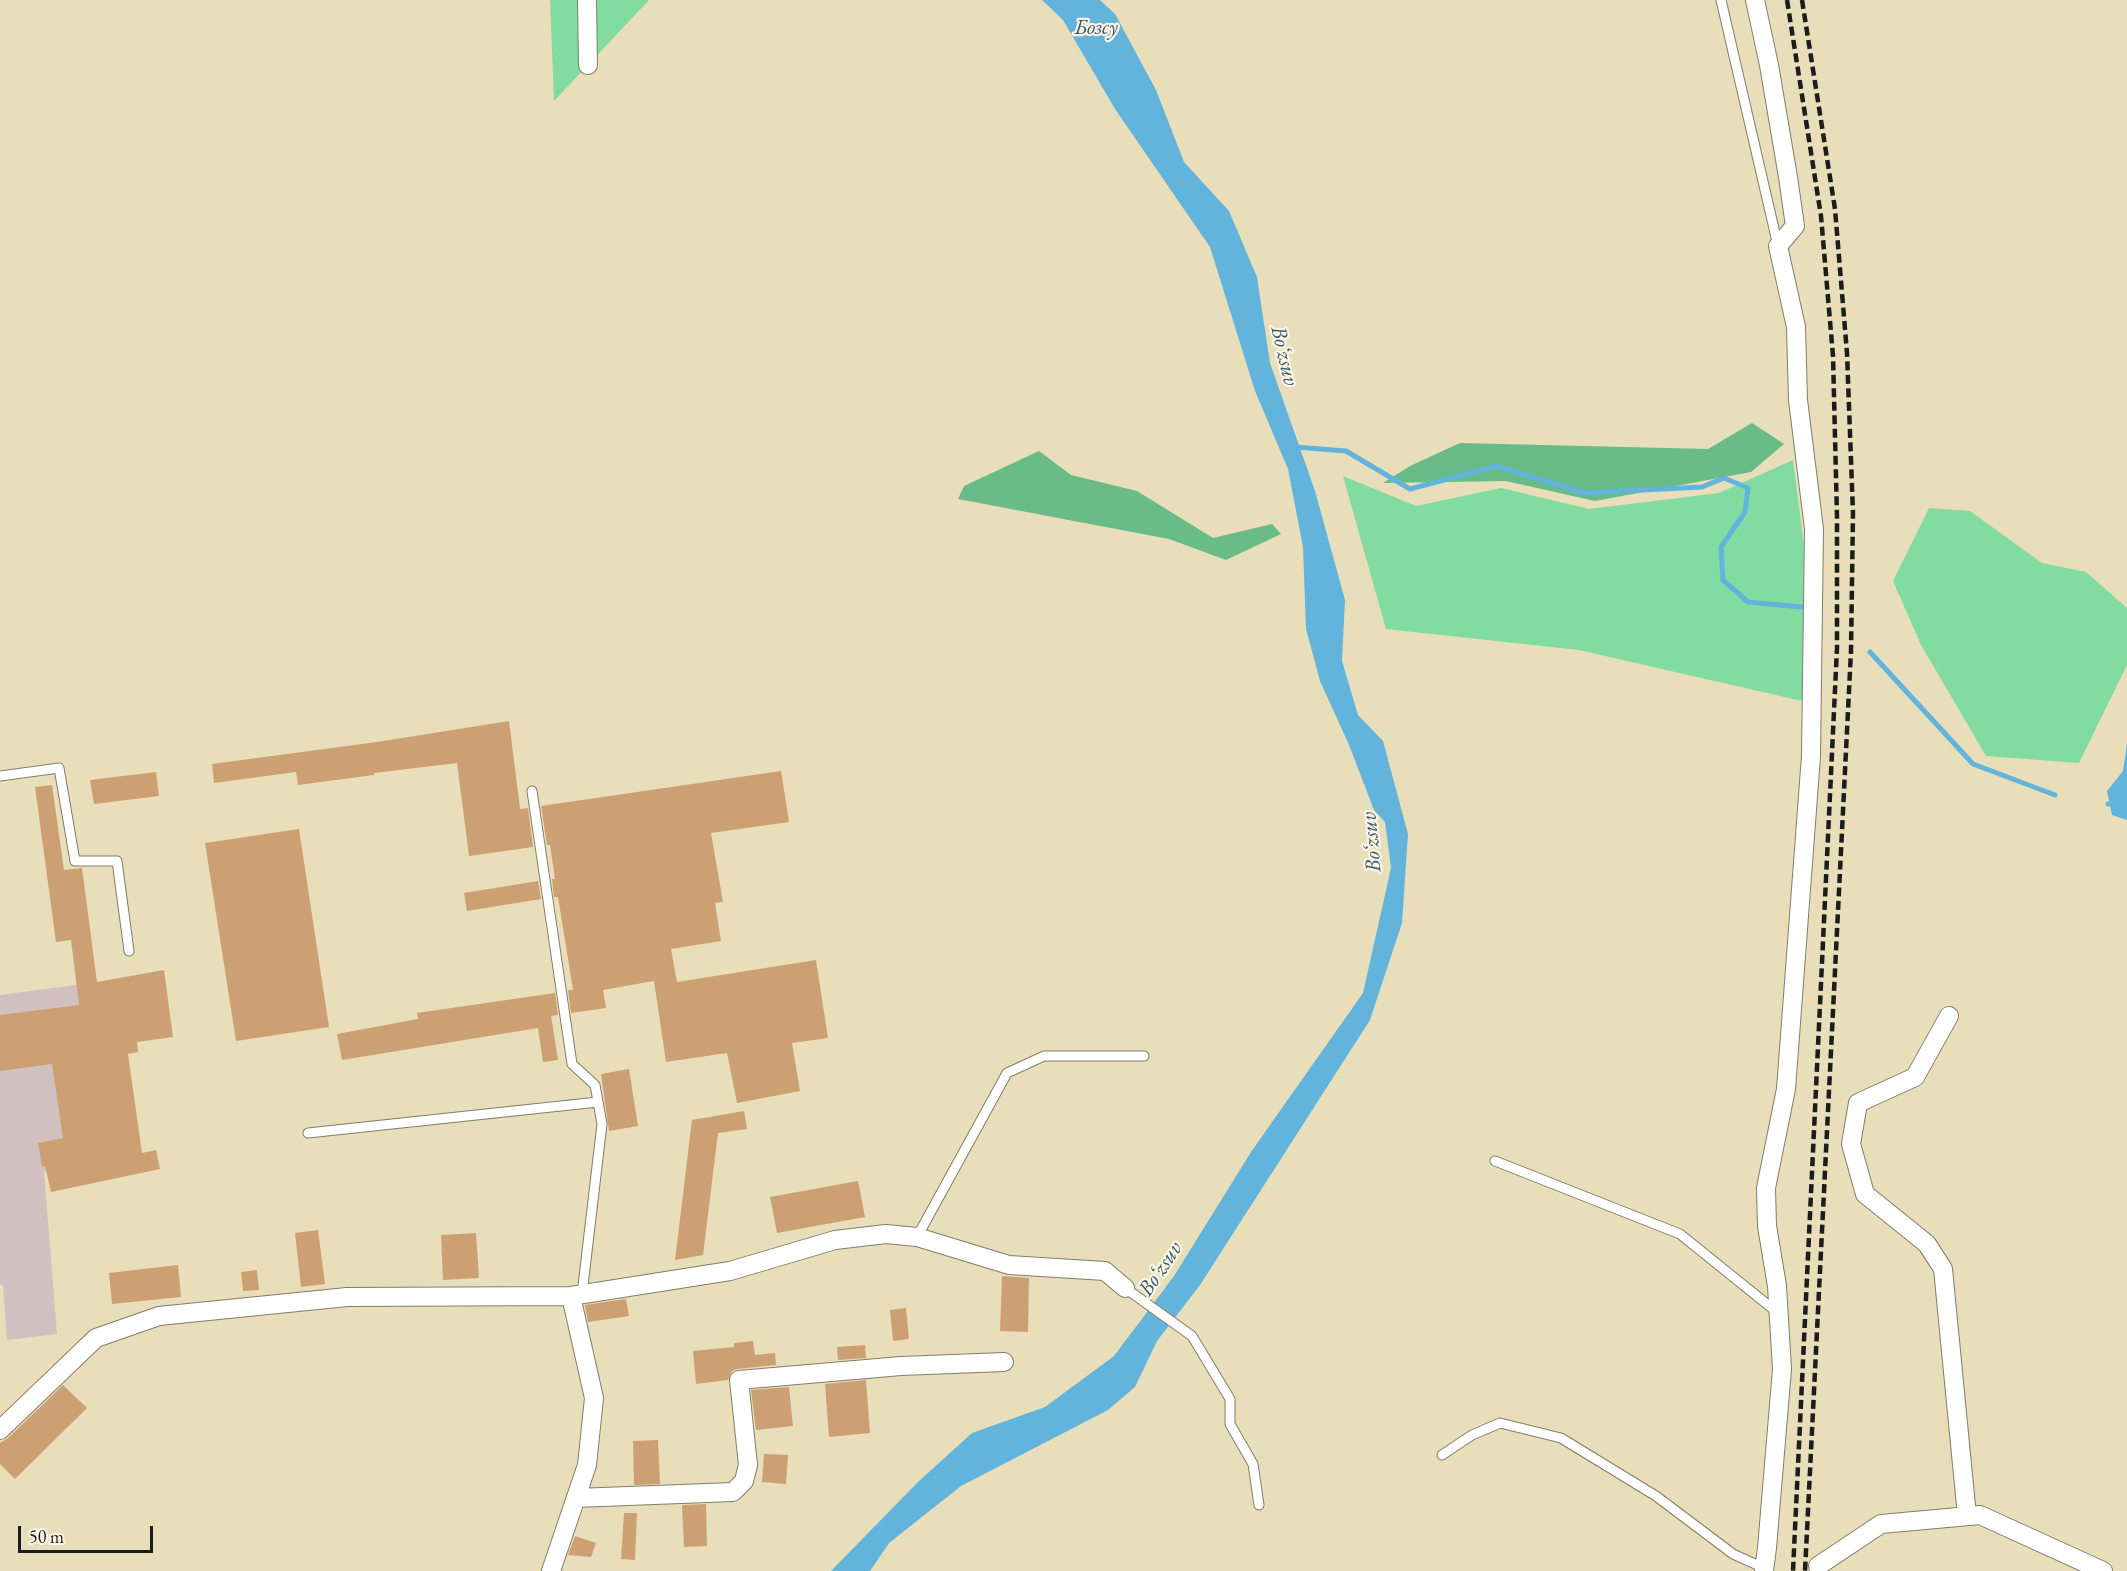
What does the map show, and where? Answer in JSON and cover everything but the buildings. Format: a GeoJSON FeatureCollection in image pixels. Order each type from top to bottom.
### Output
{"type":"FeatureCollection","features":[{"type":"Feature","properties":{"kind":"street"},"geometry":{"type":"LineString","coordinates":[[587,0],[588,65]]}},
{"type":"Feature","properties":{"kind":"street"},"geometry":{"type":"LineString","coordinates":[[1755,0],[1769,64],[1795,226],[1778,246],[1796,327],[1798,400],[1814,529],[1811,756],[1786,1089],[1766,1188],[1767,1226],[1777,1286],[1782,1369],[1764,1569]]}},
{"type":"Feature","properties":{"kind":"street"},"geometry":{"type":"LineString","coordinates":[[1949,1016],[1915,1077],[1858,1102],[1851,1144],[1865,1194],[1927,1244],[1943,1269],[1967,1516]]}},
{"type":"Feature","properties":{"kind":"street"},"geometry":{"type":"LineString","coordinates":[[0,1430],[96,1338],[159,1316],[347,1297],[576,1295],[730,1270],[835,1240],[886,1234],[917,1238],[1009,1265],[1105,1271],[1125,1288]]}},
{"type":"Feature","properties":{"kind":"street"},"geometry":{"type":"LineString","coordinates":[[551,1571],[587,1465],[594,1398],[576,1295]]}},
{"type":"Feature","properties":{"kind":"street"},"geometry":{"type":"LineString","coordinates":[[576,1498],[733,1492],[744,1481],[748,1465],[739,1380],[901,1366],[1004,1362]]}},
{"type":"Feature","properties":{"kind":"street"},"geometry":{"type":"LineString","coordinates":[[1818,1566],[1881,1524],[1980,1515],[2103,1571]]}},
{"type":"Feature","properties":{"kind":"lane"},"geometry":{"type":"LineString","coordinates":[[1721,0],[1778,246]]}},
{"type":"Feature","properties":{"kind":"lane"},"geometry":{"type":"LineString","coordinates":[[0,776],[59,768],[75,861],[117,861],[129,951]]}},
{"type":"Feature","properties":{"kind":"lane"},"geometry":{"type":"LineString","coordinates":[[532,791],[572,1064],[595,1085],[602,1124],[576,1295]]}},
{"type":"Feature","properties":{"kind":"lane"},"geometry":{"type":"LineString","coordinates":[[917,1238],[1007,1072],[1044,1056],[1144,1056]]}},
{"type":"Feature","properties":{"kind":"lane"},"geometry":{"type":"LineString","coordinates":[[308,1133],[598,1102]]}},
{"type":"Feature","properties":{"kind":"lane"},"geometry":{"type":"LineString","coordinates":[[1495,1161],[1680,1234],[1779,1314]]}},
{"type":"Feature","properties":{"kind":"lane"},"geometry":{"type":"LineString","coordinates":[[1125,1288],[1192,1336],[1230,1399],[1230,1424],[1253,1464],[1259,1505]]}},
{"type":"Feature","properties":{"kind":"lane"},"geometry":{"type":"LineString","coordinates":[[1442,1455],[1472,1435],[1500,1423],[1561,1438],[1656,1496],[1733,1554],[1764,1569]]}},
{"type":"Feature","properties":{"kind":"shaded area"},"geometry":{"type":"Polygon","coordinates":[[[91,983],[117,1156],[44,1172],[57,1334],[7,1340],[3,1285],[0,1285],[0,995],[91,983]]]}},
{"type":"Feature","properties":{"kind":"green space"},"geometry":{"type":"Polygon","coordinates":[[[550,0],[649,0],[554,101],[550,0]]]}},
{"type":"Feature","properties":{"kind":"green space"},"geometry":{"type":"Polygon","coordinates":[[[1752,423],[1784,444],[1751,472],[1595,501],[1506,481],[1383,483],[1410,466],[1460,443],[1708,449],[1752,423]]]}},
{"type":"Feature","properties":{"kind":"green space"},"geometry":{"type":"Polygon","coordinates":[[[1039,451],[1071,475],[1137,491],[1213,538],[1272,524],[1281,534],[1226,560],[1169,539],[958,499],[964,486],[1039,451]]]}},
{"type":"Feature","properties":{"kind":"green space"},"geometry":{"type":"Polygon","coordinates":[[[1793,460],[1804,546],[1802,701],[1579,650],[1386,629],[1343,476],[1416,506],[1501,488],[1589,509],[1719,493],[1793,460]]]}},
{"type":"Feature","properties":{"kind":"green space"},"geometry":{"type":"Polygon","coordinates":[[[1929,508],[1970,511],[2042,563],[2086,572],[2127,608],[2127,665],[2079,763],[1986,756],[1921,645],[1893,581],[1929,508]]]}},
{"type":"Feature","properties":{"kind":"water","name":"Бозсу"},"geometry":{"type":"Polygon","coordinates":[[[1042,0],[1100,0],[1115,14],[1156,90],[1184,162],[1229,211],[1257,277],[1270,363],[1315,491],[1345,600],[1342,661],[1358,715],[1383,741],[1408,834],[1402,923],[1370,1020],[1200,1285],[1157,1341],[1135,1387],[1108,1410],[961,1486],[889,1543],[870,1571],[831,1571],[918,1482],[972,1433],[1045,1407],[1114,1356],[1174,1276],[1251,1152],[1363,993],[1391,868],[1385,822],[1374,810],[1349,745],[1320,681],[1306,629],[1303,547],[1288,469],[1255,391],[1210,247],[1115,109],[1063,20],[1042,0]]]}},
{"type":"Feature","properties":{"kind":"water"},"geometry":{"type":"Polygon","coordinates":[[[2127,743],[2127,820],[2112,815],[2107,791],[2123,771],[2127,743]]]}},
{"type":"Feature","properties":{"kind":"waterway"},"geometry":{"type":"LineString","coordinates":[[1295,447],[1346,451],[1410,489],[1497,466],[1584,493],[1702,487],[1724,478],[1748,488],[1745,512],[1721,547],[1723,580],[1748,602],[1802,607]]}},
{"type":"Feature","properties":{"kind":"waterway"},"geometry":{"type":"LineString","coordinates":[[1870,652],[1973,764],[2055,795]]}},
{"type":"Feature","properties":{"kind":"waterway"},"geometry":{"type":"LineString","coordinates":[[2108,804],[2127,801]]}},
{"type":"Feature","properties":{"kind":"railway"},"geometry":{"type":"LineString","coordinates":[[1787,0],[1821,216],[1833,356],[1837,517],[1837,648],[1793,1571]]}},
{"type":"Feature","properties":{"kind":"railway"},"geometry":{"type":"LineString","coordinates":[[1802,0],[1835,209],[1847,353],[1853,513],[1851,651],[1805,1571]]}},
{"type":"Feature","properties":{"kind":"water label","name":"Boʻzsuv"},"geometry":{"type":"Point","coordinates":[1284,356]}},
{"type":"Feature","properties":{"kind":"water label","name":"Boʻzsuv"},"geometry":{"type":"Point","coordinates":[1372,842]}},
{"type":"Feature","properties":{"kind":"water label","name":"Boʻzsuv"},"geometry":{"type":"Point","coordinates":[1161,1269]}}]}
